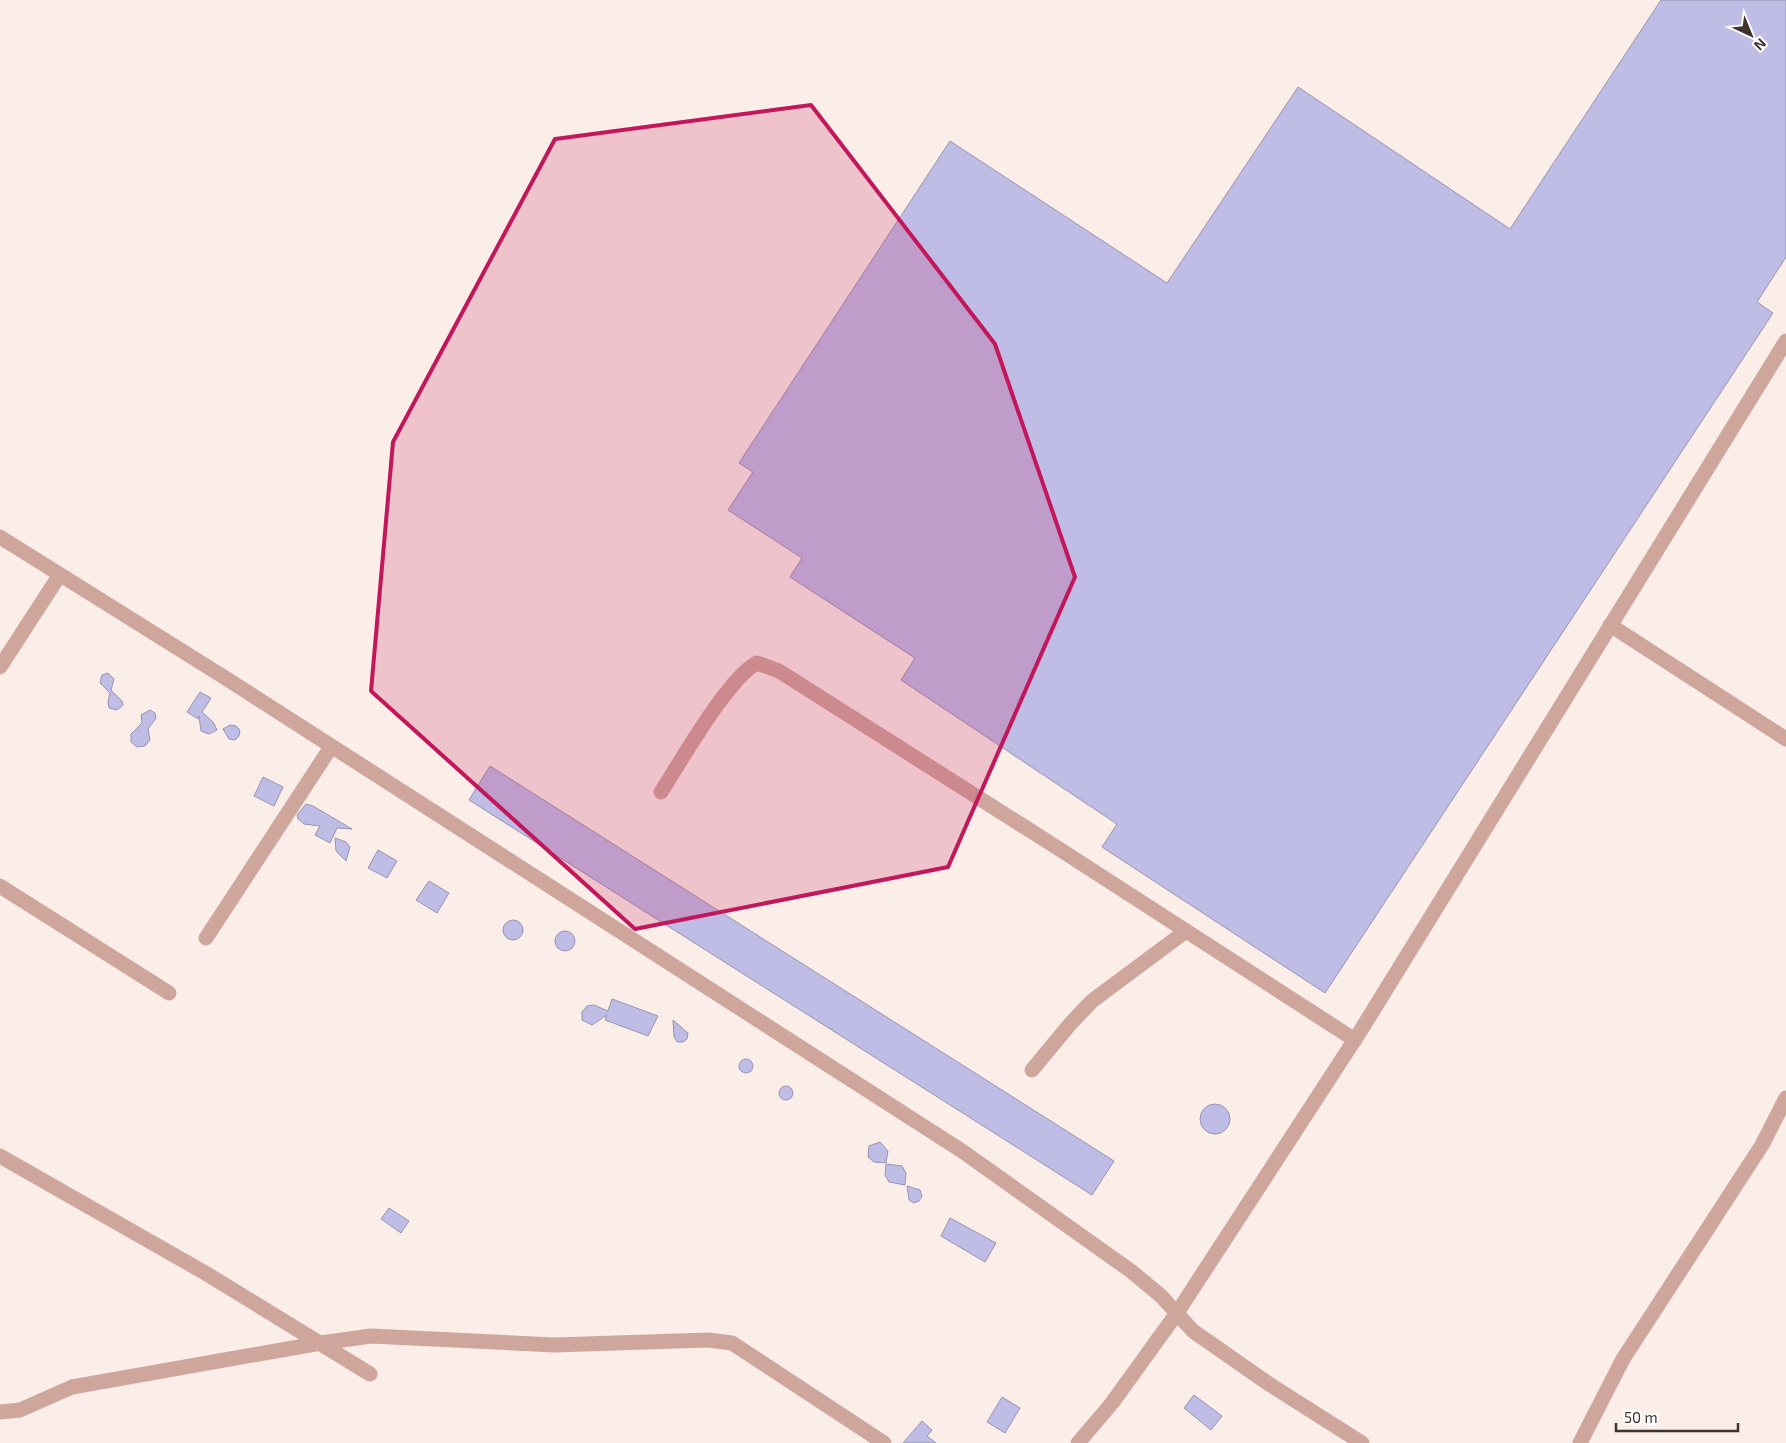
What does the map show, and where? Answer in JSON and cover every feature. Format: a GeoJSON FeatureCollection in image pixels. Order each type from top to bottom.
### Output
{"type":"FeatureCollection","features":[{"type":"Feature","properties":{"kind":"street"},"geometry":{"type":"LineString","coordinates":[[1078,1443],[1112,1403],[1176,1313],[1248,1206],[1355,1040],[1786,341]]}},
{"type":"Feature","properties":{"kind":"street"},"geometry":{"type":"LineString","coordinates":[[0,537],[59,576],[227,679],[962,1151],[1130,1271],[1161,1296],[1200,1336],[1269,1384],[1362,1443]]}},
{"type":"Feature","properties":{"kind":"street"},"geometry":{"type":"LineString","coordinates":[[0,667],[59,576]]}},
{"type":"Feature","properties":{"kind":"street"},"geometry":{"type":"LineString","coordinates":[[1610,625],[1786,739]]}},
{"type":"Feature","properties":{"kind":"street"},"geometry":{"type":"LineString","coordinates":[[661,792],[727,693],[747,668],[757,663],[779,671],[1355,1040]]}},
{"type":"Feature","properties":{"kind":"street"},"geometry":{"type":"LineString","coordinates":[[206,938],[331,747]]}},
{"type":"Feature","properties":{"kind":"street"},"geometry":{"type":"LineString","coordinates":[[0,886],[169,993]]}},
{"type":"Feature","properties":{"kind":"street"},"geometry":{"type":"LineString","coordinates":[[1032,1070],[1092,1001],[1186,931]]}},
{"type":"Feature","properties":{"kind":"street"},"geometry":{"type":"LineString","coordinates":[[1580,1443],[1623,1359],[1762,1145],[1786,1098]]}},
{"type":"Feature","properties":{"kind":"street"},"geometry":{"type":"LineString","coordinates":[[0,1156],[207,1274],[321,1342],[370,1374]]}},
{"type":"Feature","properties":{"kind":"street"},"geometry":{"type":"LineString","coordinates":[[0,1412],[20,1410],[72,1387],[321,1342],[371,1336],[554,1345],[708,1340],[732,1343],[841,1412],[884,1443]]}},
{"type":"Feature","properties":{"kind":"highlighted area"},"geometry":{"type":"Polygon","coordinates":[[[811,105],[995,344],[1075,577],[948,867],[635,929],[371,691],[393,442],[555,139],[811,105]]]}},
{"type":"Feature","properties":{"kind":"building"},"geometry":{"type":"Polygon","coordinates":[[[1661,0],[1786,0],[1786,257],[1757,302],[1773,313],[1325,993],[1102,847],[1117,824],[901,680],[915,658],[790,577],[802,558],[728,510],[753,472],[739,463],[950,141],[1167,283],[1298,87],[1510,229],[1661,0]]]}},
{"type":"Feature","properties":{"kind":"building"},"geometry":{"type":"Polygon","coordinates":[[[108,673],[114,679],[111,690],[122,701],[123,705],[117,710],[109,708],[110,693],[100,683],[102,675],[108,673]]]}},
{"type":"Feature","properties":{"kind":"building"},"geometry":{"type":"Polygon","coordinates":[[[200,692],[211,698],[202,712],[213,722],[217,730],[209,734],[201,731],[199,716],[198,719],[187,712],[200,692]]]}},
{"type":"Feature","properties":{"kind":"building"},"geometry":{"type":"Polygon","coordinates":[[[150,710],[155,713],[156,718],[148,729],[150,740],[145,746],[137,747],[131,742],[131,734],[142,723],[141,715],[150,710]]]}},
{"type":"Feature","properties":{"kind":"building"},"geometry":{"type":"Polygon","coordinates":[[[230,725],[236,726],[240,730],[239,736],[235,740],[229,739],[223,729],[230,725]]]}},
{"type":"Feature","properties":{"kind":"building"},"geometry":{"type":"Polygon","coordinates":[[[490,766],[1114,1161],[1092,1195],[469,800],[490,766]]]}},
{"type":"Feature","properties":{"kind":"building"},"geometry":{"type":"Polygon","coordinates":[[[263,777],[283,787],[274,806],[254,796],[263,777]]]}},
{"type":"Feature","properties":{"kind":"building"},"geometry":{"type":"Polygon","coordinates":[[[306,804],[313,806],[352,829],[337,828],[330,843],[315,835],[320,826],[304,824],[298,819],[297,815],[306,804]]]}},
{"type":"Feature","properties":{"kind":"building"},"geometry":{"type":"Polygon","coordinates":[[[335,838],[346,842],[350,847],[346,861],[336,851],[335,838]]]}},
{"type":"Feature","properties":{"kind":"building"},"geometry":{"type":"Polygon","coordinates":[[[378,850],[397,861],[387,878],[368,868],[378,850]]]}},
{"type":"Feature","properties":{"kind":"building"},"geometry":{"type":"Polygon","coordinates":[[[429,881],[449,893],[437,913],[416,900],[429,881]]]}},
{"type":"Feature","properties":{"kind":"building"},"geometry":{"type":"Polygon","coordinates":[[[513,920],[520,923],[523,930],[520,937],[513,940],[506,937],[503,930],[506,923],[513,920]]]}},
{"type":"Feature","properties":{"kind":"building"},"geometry":{"type":"Polygon","coordinates":[[[565,931],[572,934],[575,941],[572,948],[565,951],[558,948],[555,941],[558,934],[565,931]]]}},
{"type":"Feature","properties":{"kind":"building"},"geometry":{"type":"Polygon","coordinates":[[[612,999],[658,1016],[648,1036],[605,1020],[607,1015],[592,1025],[582,1020],[582,1012],[587,1006],[594,1005],[608,1011],[612,999]]]}},
{"type":"Feature","properties":{"kind":"building"},"geometry":{"type":"Polygon","coordinates":[[[673,1020],[688,1033],[687,1039],[683,1042],[677,1042],[674,1037],[673,1020]]]}},
{"type":"Feature","properties":{"kind":"building"},"geometry":{"type":"Polygon","coordinates":[[[743,1059],[749,1059],[753,1066],[749,1073],[743,1073],[739,1069],[739,1063],[743,1059]]]}},
{"type":"Feature","properties":{"kind":"building"},"geometry":{"type":"Polygon","coordinates":[[[783,1086],[789,1086],[793,1093],[789,1100],[783,1100],[779,1096],[779,1090],[783,1086]]]}},
{"type":"Feature","properties":{"kind":"building"},"geometry":{"type":"Polygon","coordinates":[[[1215,1104],[1226,1108],[1230,1119],[1226,1130],[1215,1134],[1204,1130],[1200,1119],[1204,1108],[1215,1104]]]}},
{"type":"Feature","properties":{"kind":"building"},"geometry":{"type":"Polygon","coordinates":[[[880,1142],[888,1151],[886,1163],[874,1162],[868,1157],[869,1146],[880,1142]]]}},
{"type":"Feature","properties":{"kind":"building"},"geometry":{"type":"Polygon","coordinates":[[[886,1164],[902,1166],[906,1173],[905,1185],[889,1182],[885,1175],[886,1164]]]}},
{"type":"Feature","properties":{"kind":"building"},"geometry":{"type":"Polygon","coordinates":[[[907,1186],[920,1190],[922,1196],[919,1201],[914,1203],[909,1200],[907,1186]]]}},
{"type":"Feature","properties":{"kind":"building"},"geometry":{"type":"Polygon","coordinates":[[[389,1208],[409,1221],[401,1233],[381,1219],[389,1208]]]}},
{"type":"Feature","properties":{"kind":"building"},"geometry":{"type":"Polygon","coordinates":[[[950,1218],[996,1243],[985,1262],[941,1236],[950,1218]]]}},
{"type":"Feature","properties":{"kind":"building"},"geometry":{"type":"Polygon","coordinates":[[[1194,1395],[1222,1416],[1211,1430],[1184,1408],[1194,1395]]]}},
{"type":"Feature","properties":{"kind":"building"},"geometry":{"type":"Polygon","coordinates":[[[1002,1397],[1020,1408],[1005,1433],[987,1422],[1002,1397]]]}},
{"type":"Feature","properties":{"kind":"building"},"geometry":{"type":"Polygon","coordinates":[[[922,1421],[932,1430],[927,1436],[936,1443],[903,1443],[922,1421]]]}}]}
